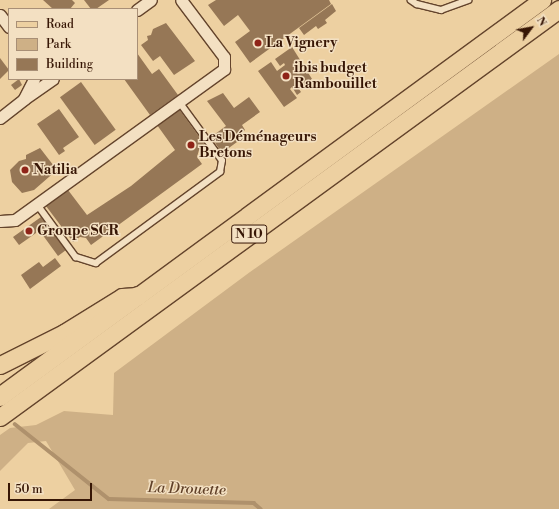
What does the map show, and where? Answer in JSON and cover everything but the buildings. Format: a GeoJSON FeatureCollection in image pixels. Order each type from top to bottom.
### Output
{"type":"FeatureCollection","features":[{"type":"Feature","properties":{"kind":"highway","name":"N 10"},"geometry":{"type":"LineString","coordinates":[[0,397],[138,296]]}},
{"type":"Feature","properties":{"kind":"main road","name":"N 10"},"geometry":{"type":"LineString","coordinates":[[138,296],[542,0]]}},
{"type":"Feature","properties":{"kind":"main road","name":"N 10"},"geometry":{"type":"LineString","coordinates":[[0,417],[559,9]]}},
{"type":"Feature","properties":{"kind":"main road"},"geometry":{"type":"LineString","coordinates":[[0,365],[64,334],[122,297],[138,296]]}},
{"type":"Feature","properties":{"kind":"street"},"geometry":{"type":"LineString","coordinates":[[138,9],[151,0]]}},
{"type":"Feature","properties":{"kind":"street"},"geometry":{"type":"LineString","coordinates":[[0,221],[15,220],[224,69],[224,57],[181,0]]}},
{"type":"Feature","properties":{"kind":"street"},"geometry":{"type":"LineString","coordinates":[[0,15],[8,27]]}},
{"type":"Feature","properties":{"kind":"street"},"geometry":{"type":"LineString","coordinates":[[24,99],[34,80]]}},
{"type":"Feature","properties":{"kind":"street"},"geometry":{"type":"LineString","coordinates":[[0,118],[52,80]]}},
{"type":"Feature","properties":{"kind":"lane"},"geometry":{"type":"LineString","coordinates":[[411,0],[417,4],[441,10],[468,0]]}},
{"type":"Feature","properties":{"kind":"lane"},"geometry":{"type":"LineString","coordinates":[[37,204],[76,256],[96,263],[220,172],[222,161],[179,102]]}},
{"type":"Feature","properties":{"kind":"green space"},"geometry":{"type":"Polygon","coordinates":[[[559,54],[559,509],[49,509],[75,490],[46,441],[28,443],[0,471],[0,435],[10,428],[36,425],[64,411],[113,415],[114,373],[250,272],[559,54]]]}},
{"type":"Feature","properties":{"kind":"waterway","name":"La Drouette"},"geometry":{"type":"LineString","coordinates":[[15,424],[109,499],[254,503],[261,509]]}},
{"type":"Feature","properties":{"kind":"place","name":"La Vignery"},"geometry":{"type":"Point","coordinates":[258,43]}},
{"type":"Feature","properties":{"kind":"place","name":"ibis budget Rambouillet"},"geometry":{"type":"Point","coordinates":[286,76]}},
{"type":"Feature","properties":{"kind":"place","name":"Les Déménageurs Bretons"},"geometry":{"type":"Point","coordinates":[191,145]}},
{"type":"Feature","properties":{"kind":"place","name":"Natilia"},"geometry":{"type":"Point","coordinates":[25,170]}},
{"type":"Feature","properties":{"kind":"place","name":"Groupe SCR"},"geometry":{"type":"Point","coordinates":[29,231]}}]}
